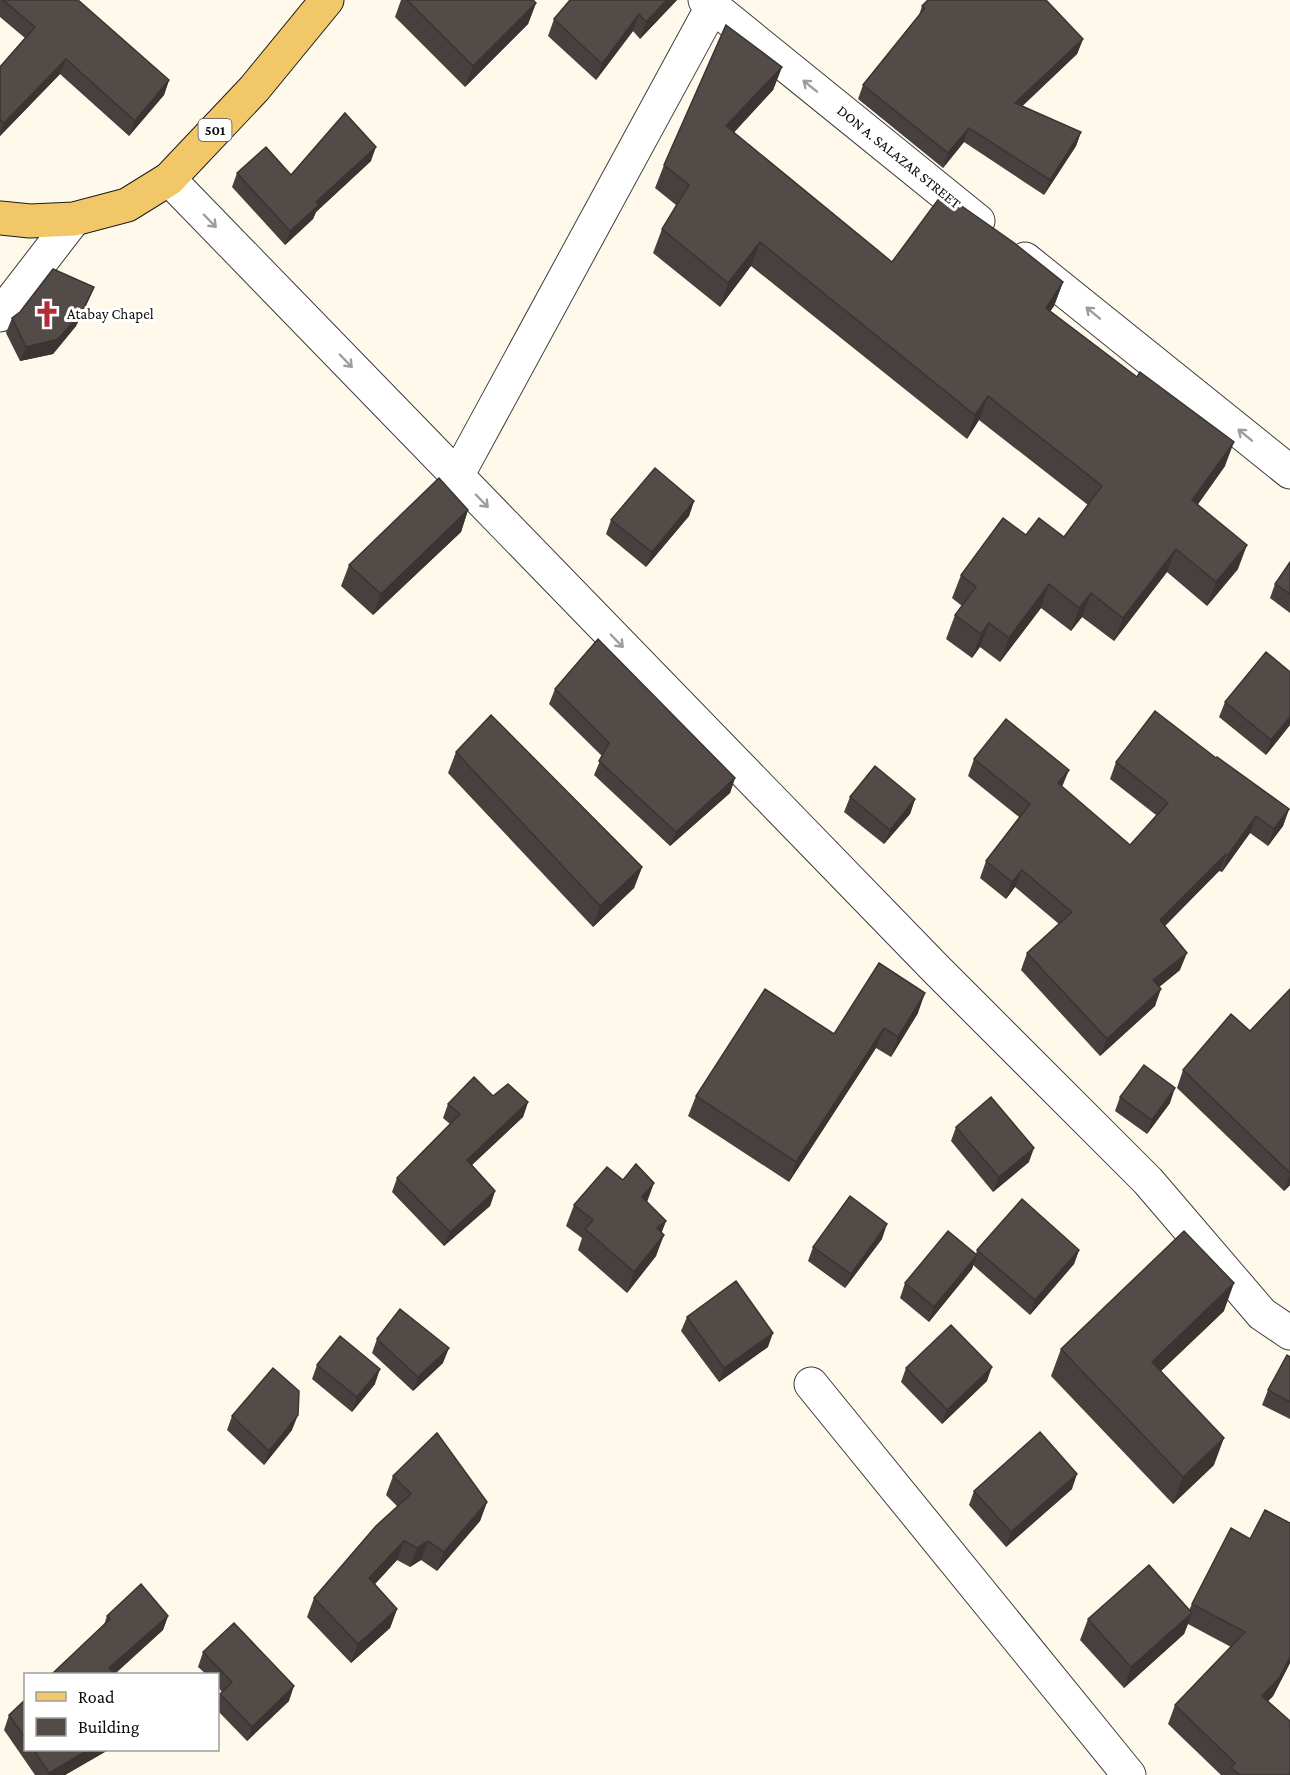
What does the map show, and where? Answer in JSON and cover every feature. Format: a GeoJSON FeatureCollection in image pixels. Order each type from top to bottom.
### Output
{"type":"FeatureCollection","features":[{"type":"Feature","properties":{"kind":"main road","name":"501"},"geometry":{"type":"LineString","coordinates":[[0,218],[30,221],[74,219],[127,206],[170,179],[254,89],[327,0]]}},
{"type":"Feature","properties":{"kind":"street"},"geometry":{"type":"LineString","coordinates":[[458,476],[708,3]]}},
{"type":"Feature","properties":{"kind":"street","name":"DON A. SALAZAR STREET"},"geometry":{"type":"LineString","coordinates":[[708,3],[1290,472]]}},
{"type":"Feature","properties":{"kind":"street"},"geometry":{"type":"LineString","coordinates":[[170,179],[928,962],[1148,1181],[1262,1314],[1290,1333]]}},
{"type":"Feature","properties":{"kind":"street"},"geometry":{"type":"LineString","coordinates":[[0,315],[74,219]]}},
{"type":"Feature","properties":{"kind":"street"},"geometry":{"type":"LineString","coordinates":[[811,1384],[1129,1775]]}},
{"type":"Feature","properties":{"kind":"building"},"geometry":{"type":"Polygon","coordinates":[[[3,0],[78,0],[169,80],[135,121],[66,59],[4,123],[0,120],[0,67],[35,27],[3,0]]]}},
{"type":"Feature","properties":{"kind":"building"},"geometry":{"type":"Polygon","coordinates":[[[407,0],[533,0],[536,3],[473,66],[407,0]]]}},
{"type":"Feature","properties":{"kind":"building"},"geometry":{"type":"Polygon","coordinates":[[[570,0],[667,0],[646,22],[639,14],[602,64],[554,19],[570,0]]]}},
{"type":"Feature","properties":{"kind":"building"},"geometry":{"type":"Polygon","coordinates":[[[928,0],[1046,0],[1083,39],[1015,103],[1081,132],[1050,180],[969,128],[948,153],[863,85],[925,8],[922,6],[928,0]]]}},
{"type":"Feature","properties":{"kind":"building"},"geometry":{"type":"Polygon","coordinates":[[[726,25],[782,67],[726,126],[892,262],[943,193],[1013,242],[1063,282],[1046,308],[1137,377],[1140,372],[1234,442],[1192,500],[1247,545],[1216,582],[1176,549],[1123,618],[1091,593],[1079,608],[1049,584],[1009,638],[989,623],[981,634],[955,615],[976,587],[961,575],[1003,518],[1026,535],[1039,518],[1064,537],[1102,486],[988,396],[975,415],[760,242],[728,283],[662,229],[689,185],[664,165],[726,25]]]}},
{"type":"Feature","properties":{"kind":"building"},"geometry":{"type":"Polygon","coordinates":[[[345,113],[376,147],[316,202],[319,205],[290,231],[237,173],[266,147],[291,175],[345,113]]]}},
{"type":"Feature","properties":{"kind":"building","name":"Atabay Chapel"},"geometry":{"type":"Polygon","coordinates":[[[53,269],[94,287],[82,312],[58,339],[26,347],[12,318],[20,312],[53,269]]]}},
{"type":"Feature","properties":{"kind":"building"},"geometry":{"type":"Polygon","coordinates":[[[655,468],[694,501],[652,552],[611,520],[655,468]]]}},
{"type":"Feature","properties":{"kind":"building"},"geometry":{"type":"Polygon","coordinates":[[[439,478],[468,510],[381,594],[349,565],[439,478]]]}},
{"type":"Feature","properties":{"kind":"building"},"geometry":{"type":"Polygon","coordinates":[[[1290,562],[1290,594],[1275,584],[1290,562]]]}},
{"type":"Feature","properties":{"kind":"building"},"geometry":{"type":"Polygon","coordinates":[[[598,639],[735,778],[676,832],[599,761],[609,743],[555,689],[598,639]]]}},
{"type":"Feature","properties":{"kind":"building"},"geometry":{"type":"Polygon","coordinates":[[[1266,652],[1290,672],[1290,717],[1271,740],[1225,702],[1266,652]]]}},
{"type":"Feature","properties":{"kind":"building"},"geometry":{"type":"Polygon","coordinates":[[[1155,711],[1216,758],[1289,809],[1274,829],[1256,816],[1228,855],[1226,854],[1160,920],[1187,953],[1153,980],[1161,989],[1107,1039],[1027,953],[1072,912],[1022,870],[1012,882],[986,861],[1030,804],[974,759],[1006,719],[1069,770],[1058,783],[1130,845],[1168,803],[1116,762],[1155,711]]]}},
{"type":"Feature","properties":{"kind":"building"},"geometry":{"type":"Polygon","coordinates":[[[491,715],[642,867],[600,906],[456,752],[491,715]]]}},
{"type":"Feature","properties":{"kind":"building"},"geometry":{"type":"Polygon","coordinates":[[[875,766],[915,799],[890,830],[850,797],[875,766]]]}},
{"type":"Feature","properties":{"kind":"building"},"geometry":{"type":"Polygon","coordinates":[[[879,963],[925,993],[898,1037],[884,1028],[796,1162],[696,1096],[765,989],[834,1034],[879,963]]]}},
{"type":"Feature","properties":{"kind":"building"},"geometry":{"type":"Polygon","coordinates":[[[1290,989],[1290,1173],[1183,1070],[1231,1014],[1250,1031],[1290,989]]]}},
{"type":"Feature","properties":{"kind":"building"},"geometry":{"type":"Polygon","coordinates":[[[1144,1065],[1175,1088],[1152,1120],[1120,1097],[1144,1065]]]}},
{"type":"Feature","properties":{"kind":"building"},"geometry":{"type":"Polygon","coordinates":[[[474,1077],[493,1096],[508,1084],[528,1102],[467,1160],[495,1191],[450,1232],[397,1178],[460,1114],[448,1104],[474,1077]]]}},
{"type":"Feature","properties":{"kind":"building"},"geometry":{"type":"Polygon","coordinates":[[[991,1097],[1034,1148],[999,1177],[956,1127],[991,1097]]]}},
{"type":"Feature","properties":{"kind":"building"},"geometry":{"type":"Polygon","coordinates":[[[636,1164],[654,1183],[642,1197],[666,1221],[657,1228],[664,1235],[634,1272],[585,1229],[593,1220],[574,1205],[607,1167],[623,1180],[636,1164]]]}},
{"type":"Feature","properties":{"kind":"building"},"geometry":{"type":"Polygon","coordinates":[[[850,1196],[887,1224],[851,1274],[813,1247],[850,1196]]]}},
{"type":"Feature","properties":{"kind":"building"},"geometry":{"type":"Polygon","coordinates":[[[1022,1199],[1079,1250],[1035,1300],[977,1250],[1022,1199]]]}},
{"type":"Feature","properties":{"kind":"building"},"geometry":{"type":"Polygon","coordinates":[[[948,1231],[977,1255],[934,1307],[905,1283],[948,1231]]]}},
{"type":"Feature","properties":{"kind":"building"},"geometry":{"type":"Polygon","coordinates":[[[1184,1231],[1234,1283],[1152,1362],[1224,1438],[1183,1477],[1061,1349],[1184,1231]]]}},
{"type":"Feature","properties":{"kind":"building"},"geometry":{"type":"Polygon","coordinates":[[[736,1281],[773,1333],[724,1368],[687,1317],[736,1281]]]}},
{"type":"Feature","properties":{"kind":"building"},"geometry":{"type":"Polygon","coordinates":[[[400,1309],[449,1348],[418,1377],[377,1339],[400,1309]]]}},
{"type":"Feature","properties":{"kind":"building"},"geometry":{"type":"Polygon","coordinates":[[[951,1325],[992,1367],[947,1410],[906,1368],[951,1325]]]}},
{"type":"Feature","properties":{"kind":"building"},"geometry":{"type":"Polygon","coordinates":[[[340,1336],[380,1369],[357,1397],[317,1365],[340,1336]]]}},
{"type":"Feature","properties":{"kind":"building"},"geometry":{"type":"Polygon","coordinates":[[[1287,1355],[1290,1357],[1290,1402],[1268,1390],[1287,1355]]]}},
{"type":"Feature","properties":{"kind":"building"},"geometry":{"type":"Polygon","coordinates":[[[273,1368],[299,1391],[298,1415],[269,1451],[232,1416],[273,1368]]]}},
{"type":"Feature","properties":{"kind":"building"},"geometry":{"type":"Polygon","coordinates":[[[1040,1432],[1077,1474],[1011,1532],[974,1491],[1040,1432]]]}},
{"type":"Feature","properties":{"kind":"building"},"geometry":{"type":"Polygon","coordinates":[[[437,1433],[487,1502],[444,1552],[428,1541],[417,1548],[404,1541],[369,1578],[397,1609],[358,1644],[314,1598],[376,1526],[411,1494],[393,1476],[437,1433]]]}},
{"type":"Feature","properties":{"kind":"building"},"geometry":{"type":"Polygon","coordinates":[[[1265,1510],[1290,1523],[1290,1657],[1280,1677],[1262,1696],[1290,1721],[1290,1775],[1240,1775],[1231,1768],[1235,1763],[1175,1705],[1245,1632],[1192,1604],[1231,1528],[1250,1539],[1265,1510]]]}},
{"type":"Feature","properties":{"kind":"building"},"geometry":{"type":"Polygon","coordinates":[[[1149,1565],[1192,1613],[1131,1667],[1088,1619],[1149,1565]]]}},
{"type":"Feature","properties":{"kind":"building"},"geometry":{"type":"Polygon","coordinates":[[[141,1584],[168,1616],[109,1668],[114,1673],[53,1673],[110,1619],[107,1616],[141,1584]]]}},
{"type":"Feature","properties":{"kind":"building"},"geometry":{"type":"Polygon","coordinates":[[[234,1623],[294,1686],[252,1727],[220,1694],[232,1682],[203,1652],[234,1623]]]}},
{"type":"Feature","properties":{"kind":"building"},"geometry":{"type":"Polygon","coordinates":[[[24,1701],[24,1736],[9,1715],[24,1701]]]}},
{"type":"Feature","properties":{"kind":"building"},"geometry":{"type":"Polygon","coordinates":[[[34,1751],[87,1751],[49,1773],[34,1751]]]}},
{"type":"Feature","properties":{"kind":"place","name":"Atabay Chapel"},"geometry":{"type":"Point","coordinates":[47,314]}}]}
